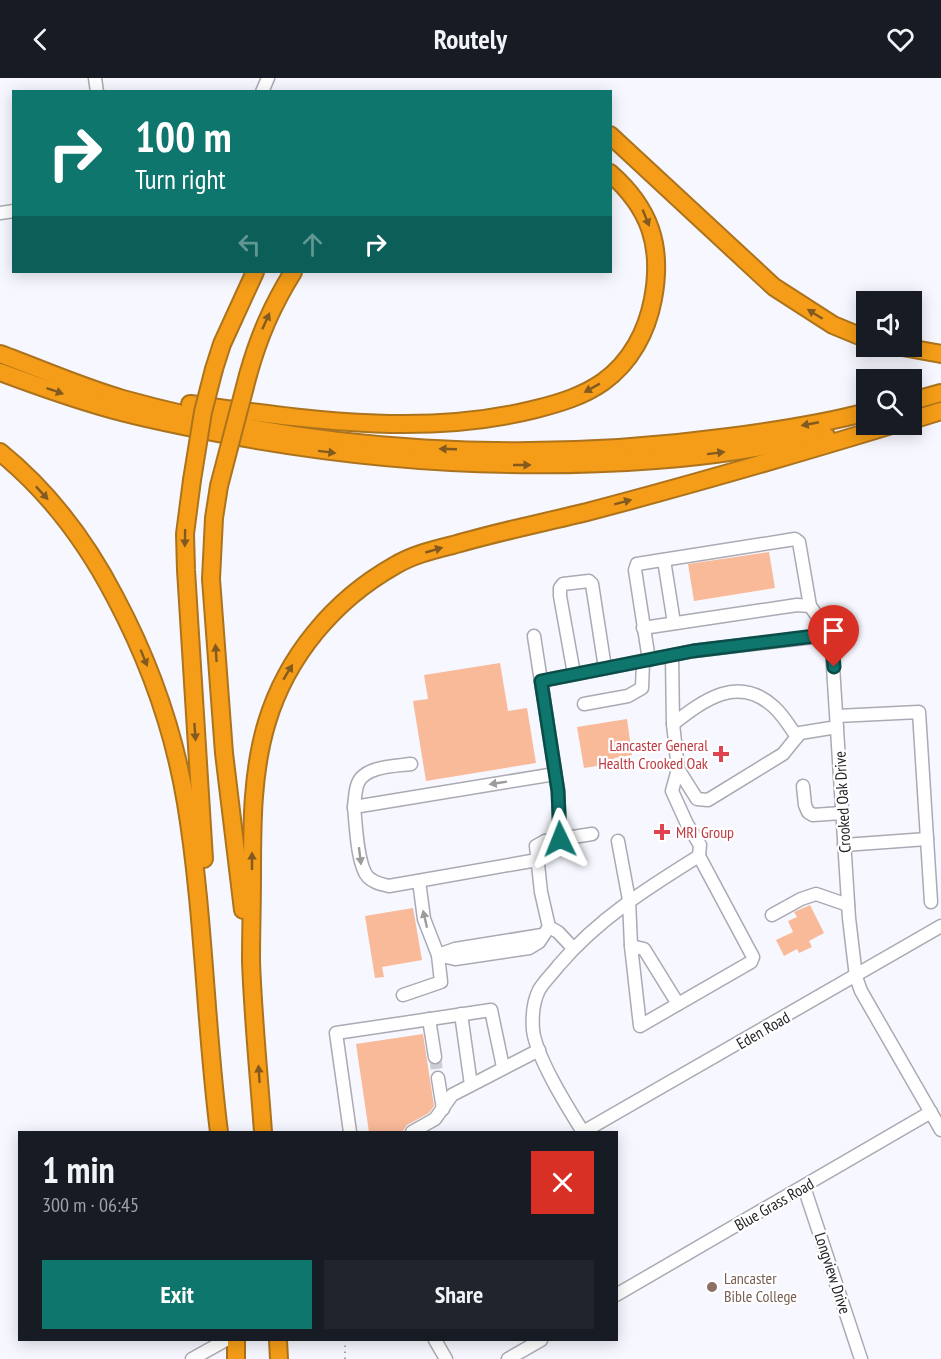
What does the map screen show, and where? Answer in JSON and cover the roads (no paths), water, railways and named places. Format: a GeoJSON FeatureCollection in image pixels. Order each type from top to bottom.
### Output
{"type":"FeatureCollection","features":[{"type":"Feature","properties":{"kind":"highway"},"geometry":{"type":"LineString","coordinates":[[612,137],[774,287],[833,325],[856,334]]}},
{"type":"Feature","properties":{"kind":"highway"},"geometry":{"type":"LineString","coordinates":[[37,368],[133,394],[181,402],[295,418],[375,424],[431,425],[476,421],[513,415],[565,401],[591,389],[615,372],[643,334],[652,305],[657,268],[650,228],[642,207],[627,188],[612,175]]}},
{"type":"Feature","properties":{"kind":"highway"},"geometry":{"type":"LineString","coordinates":[[220,1131],[185,534],[203,412],[214,369],[222,344],[255,273]]}},
{"type":"Feature","properties":{"kind":"highway"},"geometry":{"type":"LineString","coordinates":[[264,1131],[251,962],[243,912],[218,681],[211,579],[214,518],[219,486],[248,375],[262,327],[293,273]]}},
{"type":"Feature","properties":{"kind":"highway"},"geometry":{"type":"LineString","coordinates":[[922,351],[941,354]]}},
{"type":"Feature","properties":{"kind":"highway"},"geometry":{"type":"LineString","coordinates":[[0,354],[120,398],[223,422],[296,435],[435,448],[556,450],[648,446],[764,432],[856,414]]}},
{"type":"Feature","properties":{"kind":"highway"},"geometry":{"type":"LineString","coordinates":[[0,372],[106,408],[163,422],[319,451],[468,464],[519,465],[659,460],[774,446],[856,428]]}},
{"type":"Feature","properties":{"kind":"highway"},"geometry":{"type":"LineString","coordinates":[[922,398],[941,393]]}},
{"type":"Feature","properties":{"kind":"highway"},"geometry":{"type":"LineString","coordinates":[[922,415],[941,410]]}},
{"type":"Feature","properties":{"kind":"highway"},"geometry":{"type":"LineString","coordinates":[[251,962],[254,797],[256,774],[266,725],[287,671],[326,620],[358,589],[397,564],[423,553],[598,509],[860,435]]}},
{"type":"Feature","properties":{"kind":"highway"},"geometry":{"type":"LineString","coordinates":[[0,452],[44,496],[82,540],[133,631],[156,687],[186,801],[220,1131]]}},
{"type":"Feature","properties":{"kind":"highway"},"geometry":{"type":"LineString","coordinates":[[236,1341],[237,1359]]}},
{"type":"Feature","properties":{"kind":"highway"},"geometry":{"type":"LineString","coordinates":[[278,1341],[279,1359]]}},
{"type":"Feature","properties":{"kind":"street"},"geometry":{"type":"LineString","coordinates":[[584,704],[628,696],[642,688],[646,661],[635,570],[637,564],[795,539],[799,542],[810,606],[831,634]]}},
{"type":"Feature","properties":{"kind":"street"},"geometry":{"type":"LineString","coordinates":[[664,560],[674,623]]}},
{"type":"Feature","properties":{"kind":"street"},"geometry":{"type":"LineString","coordinates":[[574,674],[560,596],[560,588],[563,584],[589,581],[592,584],[605,668]]}},
{"type":"Feature","properties":{"kind":"street"},"geometry":{"type":"LineString","coordinates":[[643,628],[797,605],[810,606]]}},
{"type":"Feature","properties":{"kind":"street"},"geometry":{"type":"LineString","coordinates":[[541,681],[672,656],[831,634]]}},
{"type":"Feature","properties":{"kind":"street","name":"Crooked Oak Drive"},"geometry":{"type":"LineString","coordinates":[[831,634],[848,904],[856,977],[861,991],[941,1130]]}},
{"type":"Feature","properties":{"kind":"street"},"geometry":{"type":"LineString","coordinates":[[534,636],[555,774],[560,839]]}},
{"type":"Feature","properties":{"kind":"street"},"geometry":{"type":"LineString","coordinates":[[618,841],[629,900],[631,946],[640,1026],[751,962],[753,957],[699,856],[700,845],[672,791],[678,769],[673,724],[672,656]]}},
{"type":"Feature","properties":{"kind":"street"},"geometry":{"type":"LineString","coordinates":[[673,724],[702,702],[733,690],[754,694],[773,707],[797,737]]}},
{"type":"Feature","properties":{"kind":"street"},"geometry":{"type":"LineString","coordinates":[[678,769],[697,799],[708,800],[783,754],[800,733],[837,721],[920,712],[931,902]]}},
{"type":"Feature","properties":{"kind":"street"},"geometry":{"type":"LineString","coordinates":[[411,764],[378,769],[359,780],[354,807],[362,868],[377,884],[389,886],[537,860]]}},
{"type":"Feature","properties":{"kind":"street"},"geometry":{"type":"LineString","coordinates":[[354,807],[555,774]]}},
{"type":"Feature","properties":{"kind":"street"},"geometry":{"type":"LineString","coordinates":[[803,786],[808,812],[813,815],[842,813]]}},
{"type":"Feature","properties":{"kind":"street"},"geometry":{"type":"LineString","coordinates":[[679,805],[695,796]]}},
{"type":"Feature","properties":{"kind":"street"},"geometry":{"type":"LineString","coordinates":[[438,955],[455,959],[518,951],[538,942],[546,931],[536,846],[545,841],[592,834]]}},
{"type":"Feature","properties":{"kind":"street"},"geometry":{"type":"LineString","coordinates":[[844,845],[927,839]]}},
{"type":"Feature","properties":{"kind":"street"},"geometry":{"type":"LineString","coordinates":[[582,1131],[565,1104],[539,1050],[533,1031],[533,1008],[540,990],[573,948],[629,900],[699,856]]}},
{"type":"Feature","properties":{"kind":"street"},"geometry":{"type":"LineString","coordinates":[[403,995],[440,983],[438,955],[424,919],[419,881]]}},
{"type":"Feature","properties":{"kind":"street"},"geometry":{"type":"LineString","coordinates":[[772,915],[801,899],[816,894],[848,904]]}},
{"type":"Feature","properties":{"kind":"street","name":"Eden Road"},"geometry":{"type":"LineString","coordinates":[[585,1131],[856,977],[941,926]]}},
{"type":"Feature","properties":{"kind":"street"},"geometry":{"type":"LineString","coordinates":[[546,931],[558,932],[573,948]]}},
{"type":"Feature","properties":{"kind":"street"},"geometry":{"type":"LineString","coordinates":[[631,946],[644,949],[678,1004]]}},
{"type":"Feature","properties":{"kind":"street"},"geometry":{"type":"LineString","coordinates":[[350,1131],[336,1033],[491,1010],[503,1067]]}},
{"type":"Feature","properties":{"kind":"street"},"geometry":{"type":"LineString","coordinates":[[461,1014],[471,1085]]}},
{"type":"Feature","properties":{"kind":"street"},"geometry":{"type":"LineString","coordinates":[[429,1019],[435,1057]]}},
{"type":"Feature","properties":{"kind":"street"},"geometry":{"type":"LineString","coordinates":[[414,1131],[435,1119],[452,1095],[539,1050]]}},
{"type":"Feature","properties":{"kind":"street"},"geometry":{"type":"LineString","coordinates":[[438,1078],[443,1109]]}},
{"type":"Feature","properties":{"kind":"street","name":"Blue Grass Road"},"geometry":{"type":"LineString","coordinates":[[618,1294],[931,1112]]}},
{"type":"Feature","properties":{"kind":"street","name":"Longview Drive"},"geometry":{"type":"LineString","coordinates":[[804,1187],[861,1359]]}},
{"type":"Feature","properties":{"kind":"street"},"geometry":{"type":"LineString","coordinates":[[197,1356],[224,1341]]}},
{"type":"Feature","properties":{"kind":"street"},"geometry":{"type":"LineString","coordinates":[[436,1341],[446,1359]]}},
{"type":"Feature","properties":{"kind":"street"},"geometry":{"type":"LineString","coordinates":[[508,1359],[539,1341]]}},
{"type":"Feature","properties":{"kind":"tunnel"},"geometry":{"type":"LineString","coordinates":[[435,1057],[438,1078]]}},
{"type":"Feature","properties":{"kind":"place","name":"Lancaster General Health Crooked Oak"},"geometry":{"type":"Point","coordinates":[721,754]}},
{"type":"Feature","properties":{"kind":"place","name":"MRI Group"},"geometry":{"type":"Point","coordinates":[662,832]}},
{"type":"Feature","properties":{"kind":"place","name":"Lancaster Bible College"},"geometry":{"type":"Point","coordinates":[712,1287]}}]}
